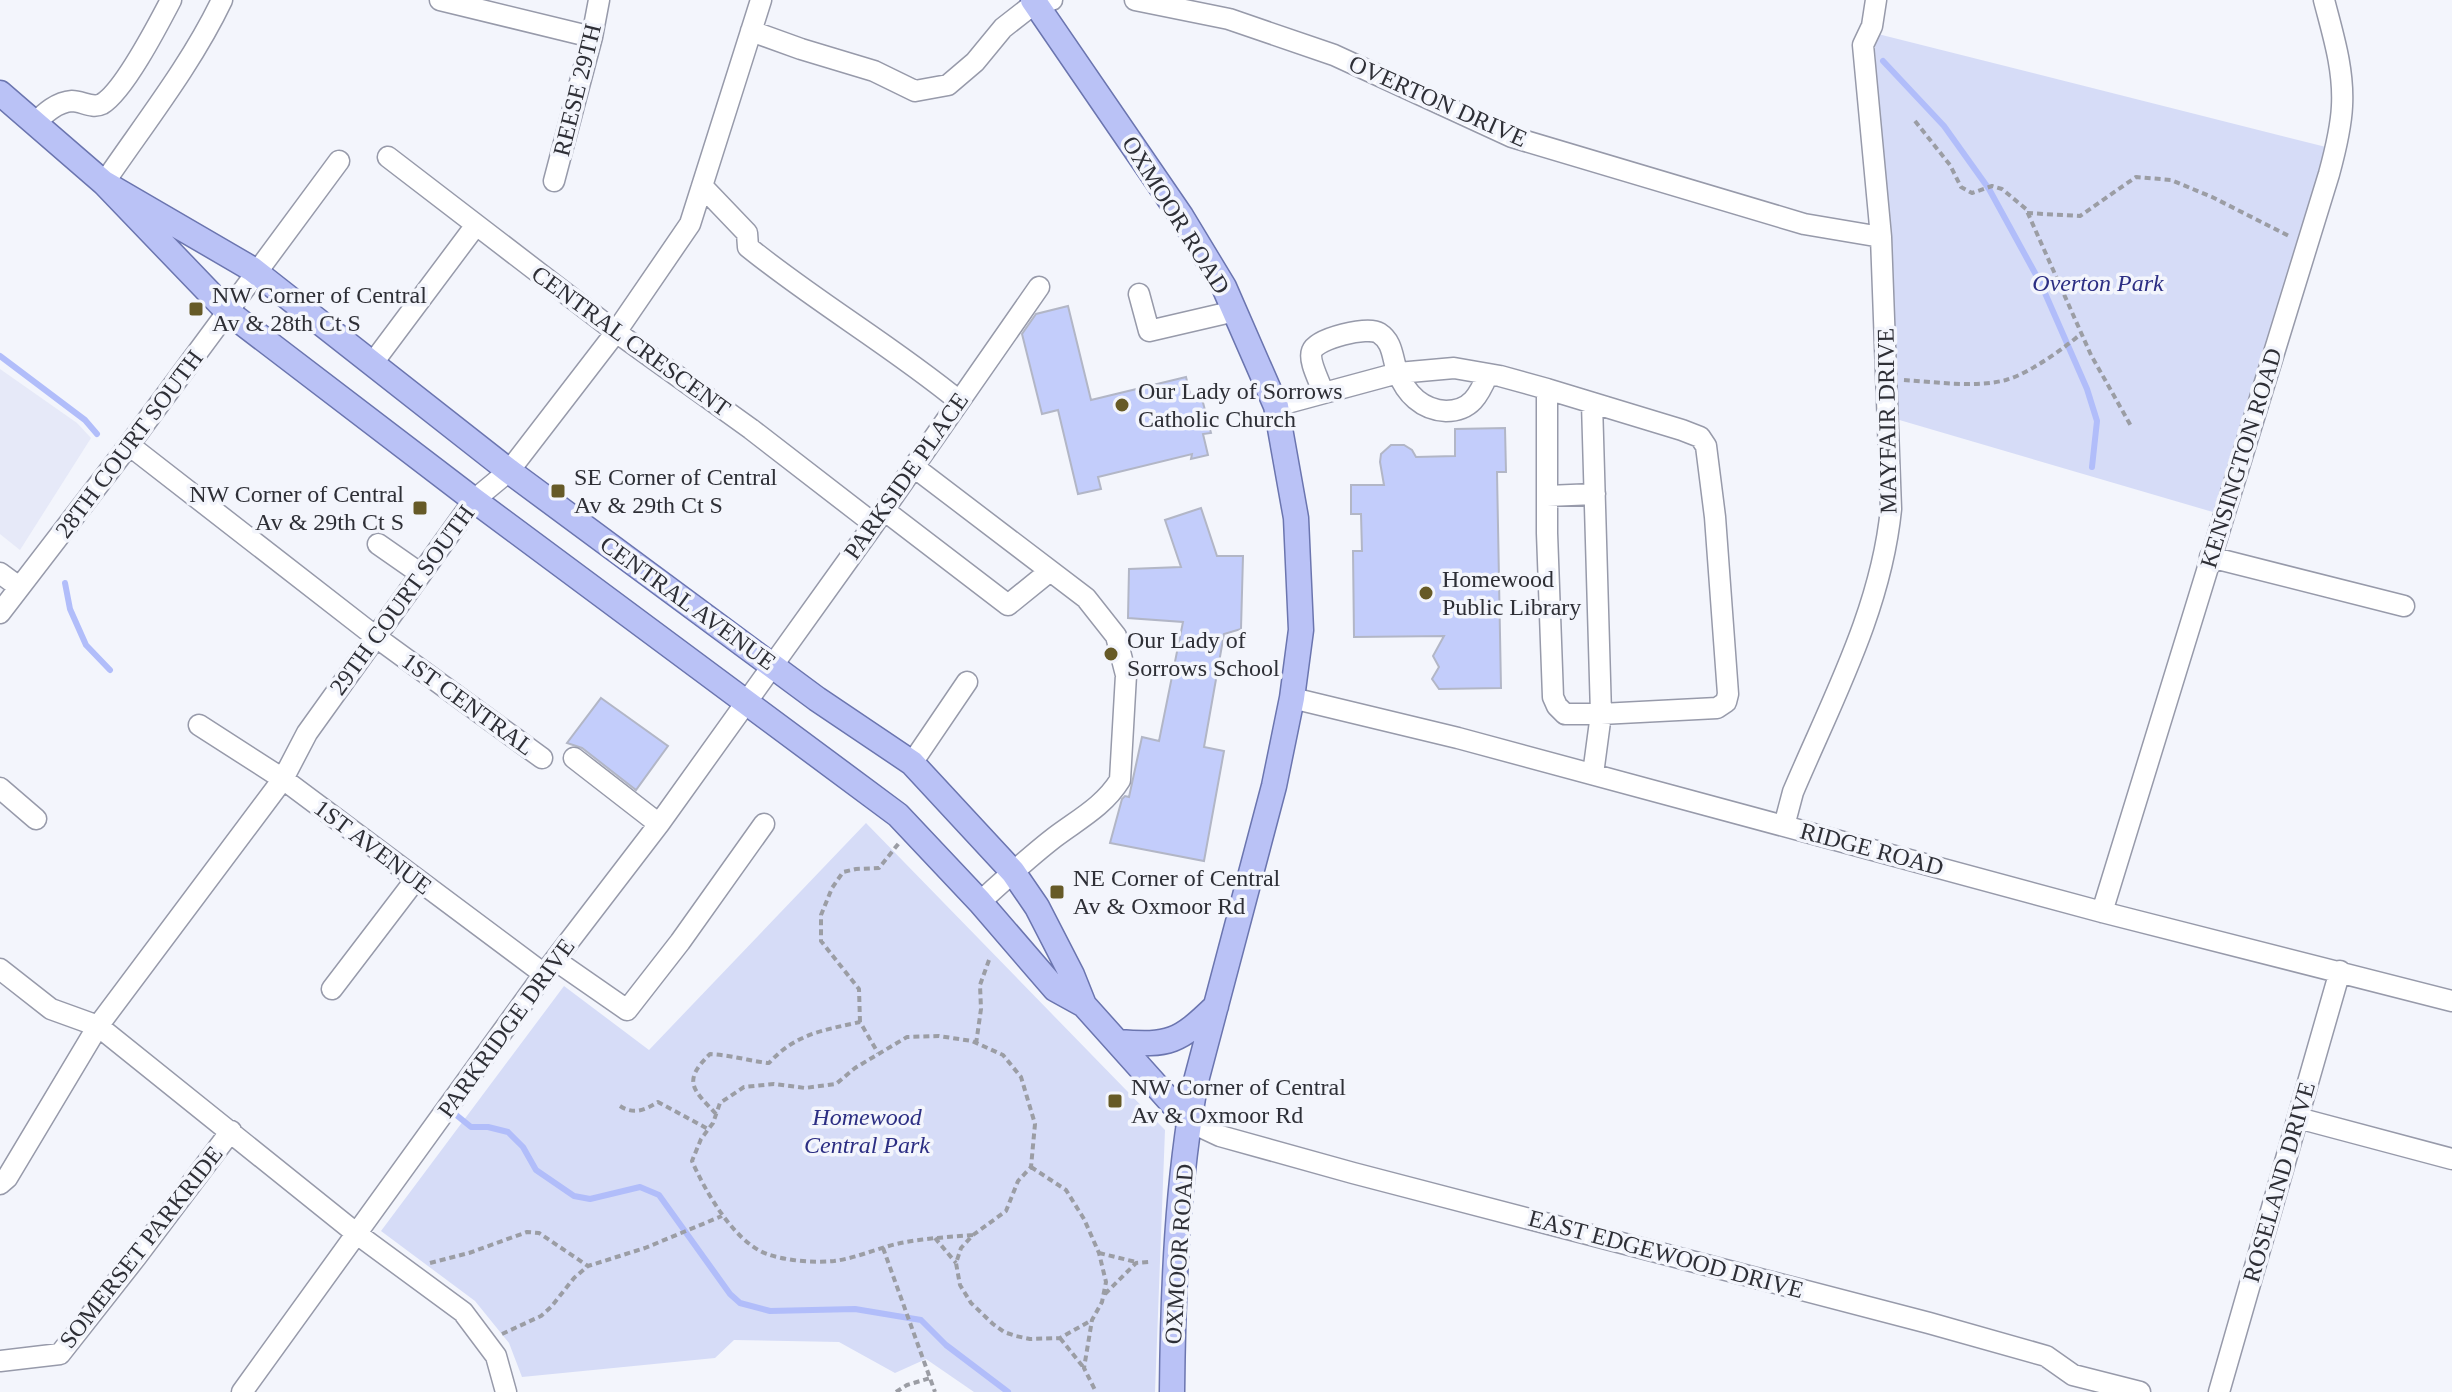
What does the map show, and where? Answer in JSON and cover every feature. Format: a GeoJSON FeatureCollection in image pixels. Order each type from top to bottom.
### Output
{"type":"FeatureCollection","features":[{"type":"Feature","properties":{"kind":"main road","name":"OXMOOR ROAD"},"geometry":{"type":"LineString","coordinates":[[1040,1],[1224,287],[1276,406],[1296,518],[1301,630],[1292,698],[1274,786],[1188,1121],[1175,1280],[1172,1392]]}},
{"type":"Feature","properties":{"kind":"main road","name":"CENTRAL AVENUE"},"geometry":{"type":"LineString","coordinates":[[0,93],[104,183],[228,312],[474,500],[898,815],[980,902],[1055,989],[1084,1005],[1188,1121]]}},
{"type":"Feature","properties":{"kind":"main road","name":"CENTRAL AVENUE"},"geometry":{"type":"LineString","coordinates":[[104,183],[256,272],[509,471],[817,699],[912,763],[1013,872],[1037,907],[1084,1005]]}},
{"type":"Feature","properties":{"kind":"main road"},"geometry":{"type":"LineString","coordinates":[[1118,1042],[1149,1045],[1168,1042],[1184,1034],[1218,1004]]}},
{"type":"Feature","properties":{"kind":"street"},"geometry":{"type":"LineString","coordinates":[[35,123],[48,110],[72,101],[95,106],[112,96],[147,44],[171,0]]}},
{"type":"Feature","properties":{"kind":"street"},"geometry":{"type":"LineString","coordinates":[[104,183],[222,0]]}},
{"type":"Feature","properties":{"kind":"street"},"geometry":{"type":"LineString","coordinates":[[440,0],[592,37]]}},
{"type":"Feature","properties":{"kind":"street","name":"REESE 29TH"},"geometry":{"type":"LineString","coordinates":[[554,181],[599,0]]}},
{"type":"Feature","properties":{"kind":"street","name":"29TH COURT SOUTH"},"geometry":{"type":"LineString","coordinates":[[0,1184],[7,1178],[98,1026],[283,779],[307,733],[474,500],[509,471],[616,332],[690,224],[761,0]]}},
{"type":"Feature","properties":{"kind":"street","name":"OVERTON DRIVE"},"geometry":{"type":"LineString","coordinates":[[1135,0],[1229,19],[1334,55],[1512,137],[1804,224],[1881,237]]}},
{"type":"Feature","properties":{"kind":"street","name":"MAYFAIR DRIVE"},"geometry":{"type":"LineString","coordinates":[[1784,826],[1793,792],[1865,623],[1882,569],[1891,509],[1881,237],[1863,45],[1872,26],[1876,0]]}},
{"type":"Feature","properties":{"kind":"street","name":"KENSINGTON ROAD"},"geometry":{"type":"LineString","coordinates":[[2102,912],[2337,143],[2342,106],[2338,52],[2324,0]]}},
{"type":"Feature","properties":{"kind":"street"},"geometry":{"type":"LineString","coordinates":[[751,31],[874,71],[915,91],[948,85],[975,62],[1003,28],[1040,1]]}},
{"type":"Feature","properties":{"kind":"street","name":"CENTRAL CRESCENT"},"geometry":{"type":"LineString","coordinates":[[388,157],[616,332],[751,429],[1008,605],[1050,571]]}},
{"type":"Feature","properties":{"kind":"street","name":"28TH COURT SOUTH"},"geometry":{"type":"LineString","coordinates":[[0,613],[129,445],[339,161]]}},
{"type":"Feature","properties":{"kind":"street"},"geometry":{"type":"LineString","coordinates":[[702,186],[747,233],[748,247],[785,277],[930,377],[959,401]]}},
{"type":"Feature","properties":{"kind":"street"},"geometry":{"type":"LineString","coordinates":[[372,364],[476,225]]}},
{"type":"Feature","properties":{"kind":"street","name":"PARKSIDE PLACE"},"geometry":{"type":"LineString","coordinates":[[772,665],[1039,287]]}},
{"type":"Feature","properties":{"kind":"street"},"geometry":{"type":"LineString","coordinates":[[1139,294],[1149,331],[1235,311]]}},
{"type":"Feature","properties":{"kind":"street"},"geometry":{"type":"LineString","coordinates":[[1323,392],[1311,352],[1324,341],[1364,330],[1372,330],[1390,343],[1398,373],[1418,404],[1432,410],[1455,411],[1471,405],[1488,374]]}},
{"type":"Feature","properties":{"kind":"street"},"geometry":{"type":"LineString","coordinates":[[1276,406],[1398,373],[1454,368],[1547,389],[1700,437],[1706,446],[1715,517],[1728,694],[1726,702],[1717,708],[1565,714],[1557,706],[1553,697],[1547,389]]}},
{"type":"Feature","properties":{"kind":"street"},"geometry":{"type":"LineString","coordinates":[[1592,403],[1601,714],[1593,774]]}},
{"type":"Feature","properties":{"kind":"street","name":"1ST CENTRAL"},"geometry":{"type":"LineString","coordinates":[[129,445],[376,637],[542,758]]}},
{"type":"Feature","properties":{"kind":"street"},"geometry":{"type":"LineString","coordinates":[[914,467],[1086,598],[1116,636],[1126,675],[1120,780],[1111,794],[980,902]]}},
{"type":"Feature","properties":{"kind":"street"},"geometry":{"type":"LineString","coordinates":[[1547,496],[1595,494]]}},
{"type":"Feature","properties":{"kind":"street"},"geometry":{"type":"LineString","coordinates":[[378,544],[421,574]]}},
{"type":"Feature","properties":{"kind":"street"},"geometry":{"type":"LineString","coordinates":[[2210,557],[2404,606]]}},
{"type":"Feature","properties":{"kind":"street"},"geometry":{"type":"LineString","coordinates":[[0,573],[19,587]]}},
{"type":"Feature","properties":{"kind":"street","name":"PARKRIDGE DRIVE"},"geometry":{"type":"LineString","coordinates":[[242,1392],[772,665]]}},
{"type":"Feature","properties":{"kind":"street"},"geometry":{"type":"LineString","coordinates":[[912,763],[967,682]]}},
{"type":"Feature","properties":{"kind":"street","name":"RIDGE ROAD"},"geometry":{"type":"LineString","coordinates":[[1292,698],[1458,738],[2102,912],[2452,1001]]}},
{"type":"Feature","properties":{"kind":"street","name":"1ST AVENUE"},"geometry":{"type":"LineString","coordinates":[[199,725],[283,779],[416,879],[550,967],[627,1010],[764,824]]}},
{"type":"Feature","properties":{"kind":"street"},"geometry":{"type":"LineString","coordinates":[[574,758],[659,824]]}},
{"type":"Feature","properties":{"kind":"street"},"geometry":{"type":"LineString","coordinates":[[0,788],[36,819]]}},
{"type":"Feature","properties":{"kind":"street"},"geometry":{"type":"LineString","coordinates":[[332,989],[416,879]]}},
{"type":"Feature","properties":{"kind":"street"},"geometry":{"type":"LineString","coordinates":[[0,969],[51,1009],[98,1026],[357,1234],[463,1312],[496,1356],[506,1392]]}},
{"type":"Feature","properties":{"kind":"street","name":"ROSELAND DRIVE"},"geometry":{"type":"LineString","coordinates":[[2219,1392],[2340,971]]}},
{"type":"Feature","properties":{"kind":"street"},"geometry":{"type":"LineString","coordinates":[[2298,1118],[2452,1159]]}},
{"type":"Feature","properties":{"kind":"street","name":"EAST EDGEWOOD DRIVE"},"geometry":{"type":"LineString","coordinates":[[1188,1121],[1220,1136],[1353,1173],[2046,1356],[2073,1375],[2140,1392]]}},
{"type":"Feature","properties":{"kind":"street","name":"SOMERSET PARKRIDE"},"geometry":{"type":"LineString","coordinates":[[0,1361],[60,1354],[231,1131]]}},
{"type":"Feature","properties":{"kind":"path"},"geometry":{"type":"LineString","coordinates":[[1915,121],[1950,165],[1961,187],[1972,193],[1992,186],[2002,189],[2027,213],[2091,355],[2131,426]]}},
{"type":"Feature","properties":{"kind":"path"},"geometry":{"type":"LineString","coordinates":[[2027,213],[2080,216],[2136,177],[2171,180],[2307,244]]}},
{"type":"Feature","properties":{"kind":"path"},"geometry":{"type":"LineString","coordinates":[[1886,379],[1981,383],[2007,380],[2061,350],[2082,333]]}},
{"type":"Feature","properties":{"kind":"path"},"geometry":{"type":"LineString","coordinates":[[878,1053],[860,1022],[859,989],[821,941],[821,915],[832,888],[843,872],[879,868],[900,842]]}},
{"type":"Feature","properties":{"kind":"path"},"geometry":{"type":"LineString","coordinates":[[976,1044],[981,1009],[980,985],[989,960]]}},
{"type":"Feature","properties":{"kind":"path"},"geometry":{"type":"LineString","coordinates":[[716,1114],[697,1096],[693,1083],[699,1065],[710,1054],[769,1063],[781,1049],[795,1041],[829,1028],[860,1022]]}},
{"type":"Feature","properties":{"kind":"path"},"geometry":{"type":"LineString","coordinates":[[973,1235],[935,1238],[835,1261],[795,1260],[765,1253],[742,1237],[723,1215],[704,1188],[692,1161],[720,1103],[744,1087],[774,1084],[805,1088],[836,1084],[878,1053],[907,1037],[939,1036],[976,1044],[1003,1055],[1021,1077],[1035,1124],[1031,1167],[1018,1181],[1006,1211],[973,1235],[961,1248],[956,1263],[960,1285],[971,1303],[993,1324],[1016,1336],[1060,1338],[1092,1320]]}},
{"type":"Feature","properties":{"kind":"path"},"geometry":{"type":"LineString","coordinates":[[620,1106],[627,1110],[644,1111],[658,1102],[708,1129]]}},
{"type":"Feature","properties":{"kind":"path"},"geometry":{"type":"LineString","coordinates":[[1031,1167],[1066,1190],[1084,1219],[1099,1253],[1106,1282],[1104,1296]]}},
{"type":"Feature","properties":{"kind":"path"},"geometry":{"type":"LineString","coordinates":[[486,1343],[541,1316],[588,1266],[645,1248],[723,1215]]}},
{"type":"Feature","properties":{"kind":"path"},"geometry":{"type":"LineString","coordinates":[[417,1278],[429,1263],[469,1253],[527,1232],[539,1233],[588,1266]]}},
{"type":"Feature","properties":{"kind":"path"},"geometry":{"type":"LineString","coordinates":[[935,1238],[956,1263]]}},
{"type":"Feature","properties":{"kind":"path"},"geometry":{"type":"LineString","coordinates":[[883,1248],[935,1392]]}},
{"type":"Feature","properties":{"kind":"path"},"geometry":{"type":"LineString","coordinates":[[1099,1253],[1136,1263],[1149,1262]]}},
{"type":"Feature","properties":{"kind":"path"},"geometry":{"type":"LineString","coordinates":[[1084,1368],[1092,1320],[1104,1296],[1136,1263]]}},
{"type":"Feature","properties":{"kind":"path"},"geometry":{"type":"LineString","coordinates":[[1060,1338],[1084,1368],[1096,1392]]}},
{"type":"Feature","properties":{"kind":"path"},"geometry":{"type":"LineString","coordinates":[[896,1392],[930,1378]]}},
{"type":"Feature","properties":{"kind":"shaded area"},"geometry":{"type":"Polygon","coordinates":[[[0,369],[77,423],[91,438],[20,550],[0,534],[0,369]]]}},
{"type":"Feature","properties":{"kind":"green space","name":"Overton Park"},"geometry":{"type":"Polygon","coordinates":[[[1874,33],[2326,147],[2223,515],[1896,419],[1874,33]]]}},
{"type":"Feature","properties":{"kind":"green space","name":"Homewood Central Park"},"geometry":{"type":"Polygon","coordinates":[[[866,823],[1165,1130],[1155,1392],[974,1392],[926,1359],[895,1373],[839,1342],[734,1340],[715,1358],[522,1377],[509,1343],[475,1301],[381,1231],[564,986],[649,1050],[866,823]]]}},
{"type":"Feature","properties":{"kind":"building","name":"Our Lady of Sorrows Catholic Church"},"geometry":{"type":"Polygon","coordinates":[[[1068,306],[1091,400],[1186,377],[1191,398],[1201,395],[1211,433],[1203,434],[1208,455],[1191,459],[1192,454],[1098,477],[1101,489],[1078,494],[1058,410],[1042,414],[1022,334],[1036,314],[1068,306]]]}},
{"type":"Feature","properties":{"kind":"building","name":"Homewood Public Library"},"geometry":{"type":"Polygon","coordinates":[[[1505,428],[1506,472],[1497,472],[1501,688],[1439,689],[1432,679],[1439,667],[1433,656],[1444,636],[1354,637],[1353,551],[1362,551],[1361,514],[1351,514],[1351,485],[1384,485],[1381,454],[1391,445],[1404,445],[1416,457],[1455,456],[1455,429],[1505,428]]]}},
{"type":"Feature","properties":{"kind":"building","name":"Our Lady of Sorrows School"},"geometry":{"type":"Polygon","coordinates":[[[1201,508],[1217,556],[1243,556],[1241,629],[1224,634],[1204,747],[1224,751],[1204,861],[1110,843],[1122,799],[1129,797],[1142,737],[1159,741],[1183,622],[1128,618],[1129,569],[1181,567],[1165,520],[1201,508]]]}},
{"type":"Feature","properties":{"kind":"building"},"geometry":{"type":"Polygon","coordinates":[[[601,698],[668,746],[636,790],[582,748],[567,743],[601,698]]]}},
{"type":"Feature","properties":{"kind":"waterway"},"geometry":{"type":"LineString","coordinates":[[1883,61],[1944,126],[1989,189],[2041,284],[2087,389],[2097,421],[2092,467]]}},
{"type":"Feature","properties":{"kind":"waterway"},"geometry":{"type":"LineString","coordinates":[[0,356],[85,420],[97,434]]}},
{"type":"Feature","properties":{"kind":"waterway"},"geometry":{"type":"LineString","coordinates":[[65,583],[70,609],[86,645],[110,670]]}},
{"type":"Feature","properties":{"kind":"waterway"},"geometry":{"type":"LineString","coordinates":[[455,1114],[471,1127],[508,1132],[523,1147],[536,1170],[574,1196],[590,1199],[640,1187],[659,1195],[730,1294],[740,1303],[770,1311],[855,1309],[921,1320],[946,1345],[1008,1392]]}},
{"type":"Feature","properties":{"kind":"place","name":"NW Corner of Central Av & 28th Ct S"},"geometry":{"type":"Point","coordinates":[196,309]}},
{"type":"Feature","properties":{"kind":"place","name":"Our Lady of Sorrows Catholic Church"},"geometry":{"type":"Point","coordinates":[1122,405]}},
{"type":"Feature","properties":{"kind":"place","name":"SE Corner of Central Av & 29th Ct S"},"geometry":{"type":"Point","coordinates":[558,491]}},
{"type":"Feature","properties":{"kind":"place","name":"NW Corner of Central Av & 29th Ct S"},"geometry":{"type":"Point","coordinates":[420,508]}},
{"type":"Feature","properties":{"kind":"place","name":"Homewood Public Library"},"geometry":{"type":"Point","coordinates":[1426,593]}},
{"type":"Feature","properties":{"kind":"place","name":"Our Lady of Sorrows School"},"geometry":{"type":"Point","coordinates":[1111,654]}},
{"type":"Feature","properties":{"kind":"place","name":"NE Corner of Central Av & Oxmoor Rd"},"geometry":{"type":"Point","coordinates":[1057,892]}},
{"type":"Feature","properties":{"kind":"place","name":"NW Corner of Central Av & Oxmoor Rd"},"geometry":{"type":"Point","coordinates":[1115,1101]}}]}
